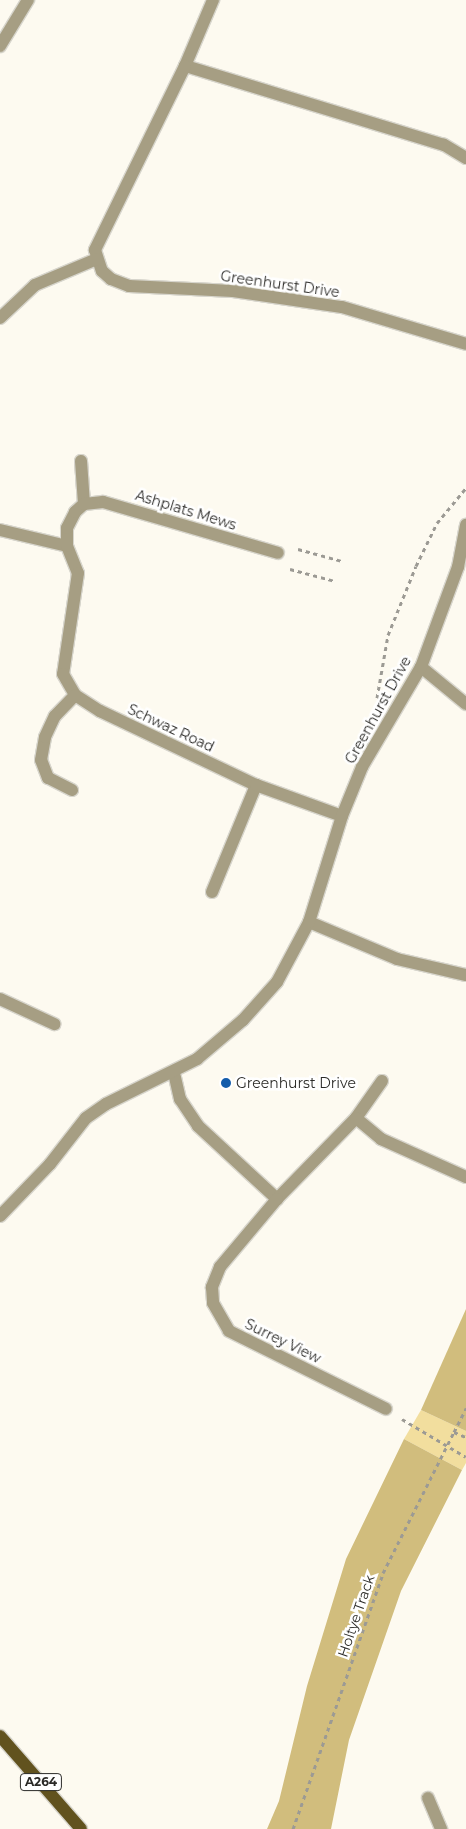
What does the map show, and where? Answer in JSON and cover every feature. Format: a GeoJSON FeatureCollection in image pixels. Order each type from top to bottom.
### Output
{"type":"FeatureCollection","features":[{"type":"Feature","properties":{"kind":"main road","name":"A264"},"geometry":{"type":"LineString","coordinates":[[0,1736],[81,1829]]}},
{"type":"Feature","properties":{"kind":"street"},"geometry":{"type":"LineString","coordinates":[[0,46],[28,0]]}},
{"type":"Feature","properties":{"kind":"street"},"geometry":{"type":"LineString","coordinates":[[0,318],[35,285],[97,260],[95,250],[185,66],[213,0]]}},
{"type":"Feature","properties":{"kind":"street"},"geometry":{"type":"LineString","coordinates":[[185,66],[444,145],[466,158]]}},
{"type":"Feature","properties":{"kind":"street","name":"Greenhurst Drive"},"geometry":{"type":"LineString","coordinates":[[97,260],[102,271],[111,279],[128,286],[234,291],[342,307],[466,344]]}},
{"type":"Feature","properties":{"kind":"street"},"geometry":{"type":"LineString","coordinates":[[0,530],[67,546],[67,528],[84,504],[81,461]]}},
{"type":"Feature","properties":{"kind":"street","name":"Ashplats Mews"},"geometry":{"type":"LineString","coordinates":[[84,504],[103,502],[278,554]]}},
{"type":"Feature","properties":{"kind":"street","name":"Greenhurst Drive"},"geometry":{"type":"LineString","coordinates":[[0,1216],[50,1164],[86,1118],[106,1104],[174,1073],[222,1038],[265,997],[285,970],[309,922],[342,816],[362,767],[421,667],[458,567],[466,525]]}},
{"type":"Feature","properties":{"kind":"street","name":"Schwaz Road"},"geometry":{"type":"LineString","coordinates":[[67,546],[78,573],[63,674],[75,695],[100,711],[256,785],[342,816]]}},
{"type":"Feature","properties":{"kind":"street"},"geometry":{"type":"LineString","coordinates":[[421,667],[466,704]]}},
{"type":"Feature","properties":{"kind":"street"},"geometry":{"type":"LineString","coordinates":[[72,790],[48,778],[41,760],[44,737],[55,716],[75,695]]}},
{"type":"Feature","properties":{"kind":"street"},"geometry":{"type":"LineString","coordinates":[[212,892],[256,785]]}},
{"type":"Feature","properties":{"kind":"street"},"geometry":{"type":"LineString","coordinates":[[309,922],[397,959],[466,975]]}},
{"type":"Feature","properties":{"kind":"street"},"geometry":{"type":"LineString","coordinates":[[0,1000],[54,1024]]}},
{"type":"Feature","properties":{"kind":"street"},"geometry":{"type":"LineString","coordinates":[[174,1073],[180,1099],[198,1126],[277,1199]]}},
{"type":"Feature","properties":{"kind":"street","name":"Surrey View"},"geometry":{"type":"LineString","coordinates":[[382,1081],[356,1118],[277,1199],[220,1267],[212,1287],[213,1303],[219,1316],[230,1331],[249,1343],[386,1409]]}},
{"type":"Feature","properties":{"kind":"street"},"geometry":{"type":"LineString","coordinates":[[356,1118],[381,1138],[466,1177]]}},
{"type":"Feature","properties":{"kind":"street"},"geometry":{"type":"LineString","coordinates":[[428,1798],[441,1829]]}},
{"type":"Feature","properties":{"kind":"path"},"geometry":{"type":"LineString","coordinates":[[377,703],[388,636],[437,523],[466,488]]}},
{"type":"Feature","properties":{"kind":"path"},"geometry":{"type":"LineString","coordinates":[[335,581],[276,565],[281,544],[342,561]]}},
{"type":"Feature","properties":{"kind":"path","name":"Holtye Track"},"geometry":{"type":"LineString","coordinates":[[293,1829],[383,1573],[466,1408]]}},
{"type":"Feature","properties":{"kind":"path"},"geometry":{"type":"LineString","coordinates":[[386,1409],[446,1448],[466,1457]]}},
{"type":"Feature","properties":{"kind":"path"},"geometry":{"type":"LineString","coordinates":[[454,1432],[466,1437]]}},
{"type":"Feature","properties":{"kind":"shaded area"},"geometry":{"type":"Polygon","coordinates":[[[466,1309],[466,1431],[421,1410],[466,1309]]]}},
{"type":"Feature","properties":{"kind":"shaded area"},"geometry":{"type":"Polygon","coordinates":[[[421,1410],[466,1431],[466,1463],[462,1470],[404,1439],[421,1410]]]}},
{"type":"Feature","properties":{"kind":"shaded area"},"geometry":{"type":"Polygon","coordinates":[[[404,1439],[462,1470],[401,1591],[349,1740],[331,1829],[267,1829],[279,1801],[307,1686],[346,1559],[404,1439]]]}},
{"type":"Feature","properties":{"kind":"place","name":"Greenhurst Drive"},"geometry":{"type":"Point","coordinates":[226,1083]}}]}
